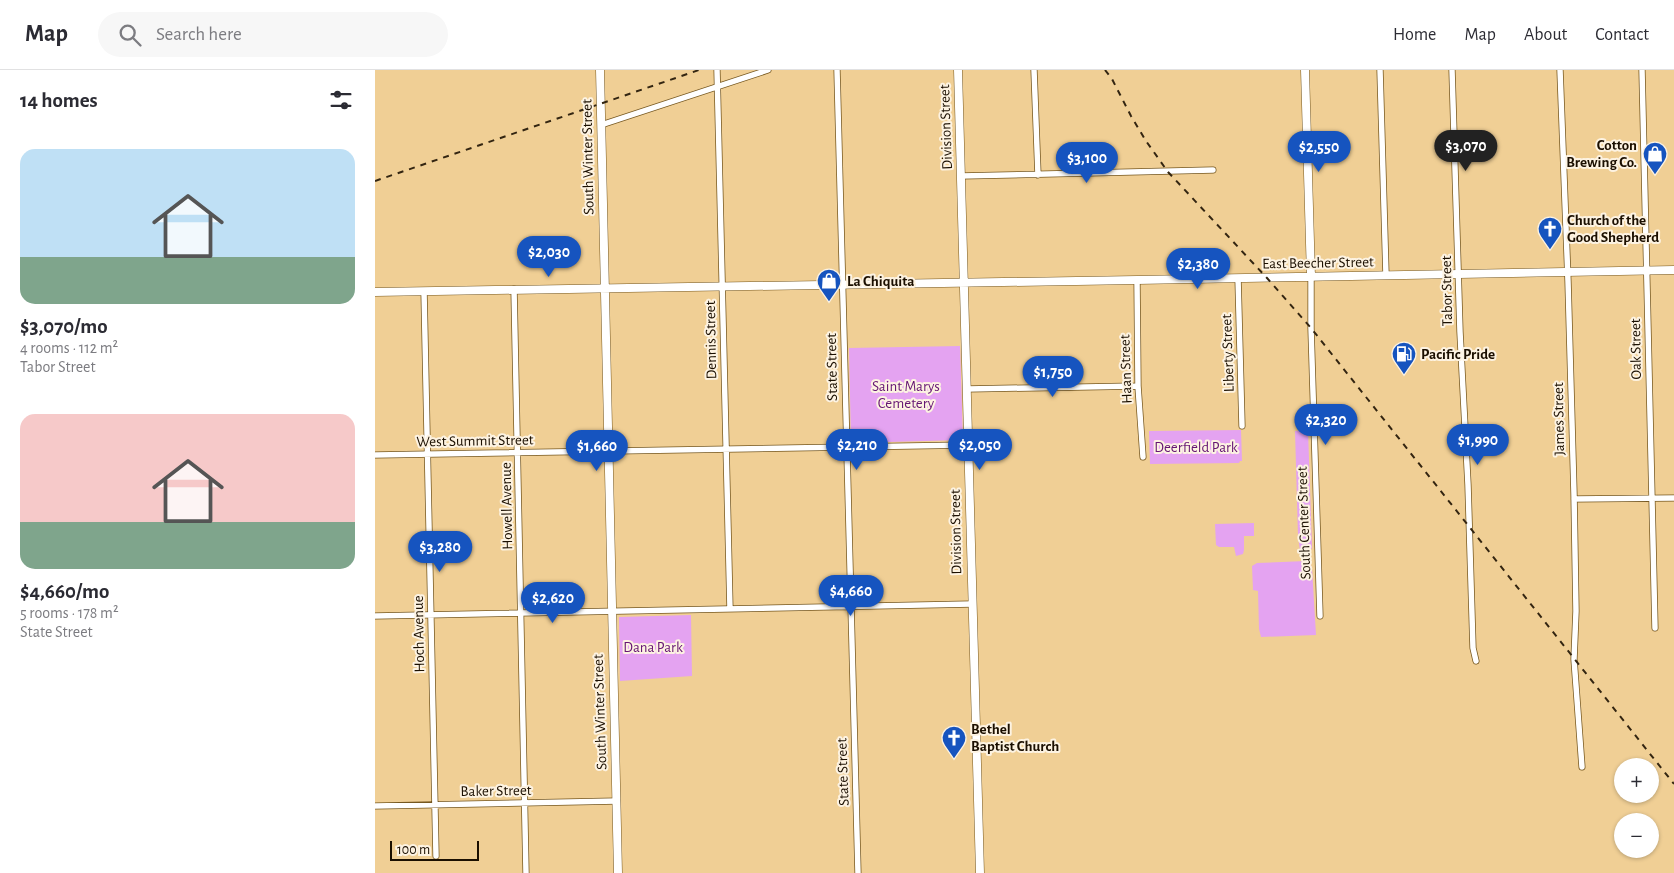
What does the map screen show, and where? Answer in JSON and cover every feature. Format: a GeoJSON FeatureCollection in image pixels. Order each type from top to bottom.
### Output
{"type":"FeatureCollection","features":[{"type":"Feature","properties":{"kind":"street","name":"South Winter Street"},"geometry":{"type":"LineString","coordinates":[[600,70],[618,873]]}},
{"type":"Feature","properties":{"kind":"street","name":"Dennis Street"},"geometry":{"type":"LineString","coordinates":[[717,70],[730,609]]}},
{"type":"Feature","properties":{"kind":"street"},"geometry":{"type":"LineString","coordinates":[[601,125],[768,70]]}},
{"type":"Feature","properties":{"kind":"street","name":"State Street"},"geometry":{"type":"LineString","coordinates":[[837,70],[850,606],[859,873]]}},
{"type":"Feature","properties":{"kind":"street","name":"Division Street"},"geometry":{"type":"LineString","coordinates":[[958,70],[980,873]]}},
{"type":"Feature","properties":{"kind":"street"},"geometry":{"type":"LineString","coordinates":[[1035,70],[1039,175]]}},
{"type":"Feature","properties":{"kind":"street","name":"South Center Street"},"geometry":{"type":"LineString","coordinates":[[1305,70],[1320,616]]}},
{"type":"Feature","properties":{"kind":"street"},"geometry":{"type":"LineString","coordinates":[[1379,70],[1385,275]]}},
{"type":"Feature","properties":{"kind":"street","name":"Tabor Street"},"geometry":{"type":"LineString","coordinates":[[1453,70],[1462,374],[1470,526],[1473,648],[1476,661]]}},
{"type":"Feature","properties":{"kind":"street","name":"James Street"},"geometry":{"type":"LineString","coordinates":[[1560,70],[1574,499],[1576,611],[1574,658],[1582,767]]}},
{"type":"Feature","properties":{"kind":"street","name":"Oak Street"},"geometry":{"type":"LineString","coordinates":[[1642,70],[1655,628]]}},
{"type":"Feature","properties":{"kind":"street"},"geometry":{"type":"LineString","coordinates":[[961,176],[1213,170]]}},
{"type":"Feature","properties":{"kind":"street","name":"East Beecher Street"},"geometry":{"type":"LineString","coordinates":[[375,292],[1674,270]]}},
{"type":"Feature","properties":{"kind":"street","name":"Liberty Street"},"geometry":{"type":"LineString","coordinates":[[1238,278],[1242,426]]}},
{"type":"Feature","properties":{"kind":"street","name":"Haan Street"},"geometry":{"type":"LineString","coordinates":[[1137,280],[1138,386],[1143,457]]}},
{"type":"Feature","properties":{"kind":"street","name":"Howell Avenue"},"geometry":{"type":"LineString","coordinates":[[514,289],[527,873]]}},
{"type":"Feature","properties":{"kind":"street","name":"Hoch Avenue"},"geometry":{"type":"LineString","coordinates":[[424,291],[436,856]]}},
{"type":"Feature","properties":{"kind":"street"},"geometry":{"type":"LineString","coordinates":[[967,389],[1138,386]]}},
{"type":"Feature","properties":{"kind":"street","name":"West Summit Street"},"geometry":{"type":"LineString","coordinates":[[375,455],[968,445]]}},
{"type":"Feature","properties":{"kind":"street"},"geometry":{"type":"LineString","coordinates":[[1574,499],[1674,498]]}},
{"type":"Feature","properties":{"kind":"street"},"geometry":{"type":"LineString","coordinates":[[375,616],[972,604]]}},
{"type":"Feature","properties":{"kind":"street","name":"Baker Street"},"geometry":{"type":"LineString","coordinates":[[375,806],[617,801]]}},
{"type":"Feature","properties":{"kind":"green space","name":"Saint Marys Cemetery"},"geometry":{"type":"Polygon","coordinates":[[[960,346],[963,440],[851,443],[849,348],[960,346]]]}},
{"type":"Feature","properties":{"kind":"green space","name":"Deerfield Park"},"geometry":{"type":"Polygon","coordinates":[[[1241,430],[1242,461],[1239,463],[1150,464],[1149,431],[1241,430]]]}},
{"type":"Feature","properties":{"kind":"green space"},"geometry":{"type":"Polygon","coordinates":[[[1308,430],[1312,548],[1309,552],[1302,553],[1298,536],[1295,431],[1308,430]]]}},
{"type":"Feature","properties":{"kind":"green space"},"geometry":{"type":"Polygon","coordinates":[[[1254,523],[1254,536],[1244,536],[1243,554],[1236,556],[1234,547],[1219,547],[1216,545],[1215,524],[1254,523]]]}},
{"type":"Feature","properties":{"kind":"green space"},"geometry":{"type":"Polygon","coordinates":[[[1306,561],[1310,563],[1312,568],[1316,635],[1261,637],[1258,591],[1253,590],[1252,566],[1257,563],[1306,561]]]}},
{"type":"Feature","properties":{"kind":"green space","name":"Dana Park"},"geometry":{"type":"Polygon","coordinates":[[[691,615],[692,676],[620,681],[619,617],[691,615]]]}},
{"type":"Feature","properties":{"kind":"railway"},"geometry":{"type":"LineString","coordinates":[[375,181],[699,70]]}},
{"type":"Feature","properties":{"kind":"railway"},"geometry":{"type":"LineString","coordinates":[[1105,70],[1112,79],[1146,141],[1168,172],[1311,328],[1674,784]]}},
{"type":"Feature","properties":{"kind":"place","name":"Cotton Brewing Co."},"geometry":{"type":"Point","coordinates":[1655,175]}},
{"type":"Feature","properties":{"kind":"place","name":"Church of the Good Shepherd"},"geometry":{"type":"Point","coordinates":[1550,250]}},
{"type":"Feature","properties":{"kind":"place","name":"La Chiquita"},"geometry":{"type":"Point","coordinates":[829,302]}},
{"type":"Feature","properties":{"kind":"place","name":"Pacific Pride"},"geometry":{"type":"Point","coordinates":[1404,375]}},
{"type":"Feature","properties":{"kind":"place","name":"Bethel Baptist Church"},"geometry":{"type":"Point","coordinates":[954,759]}}]}
